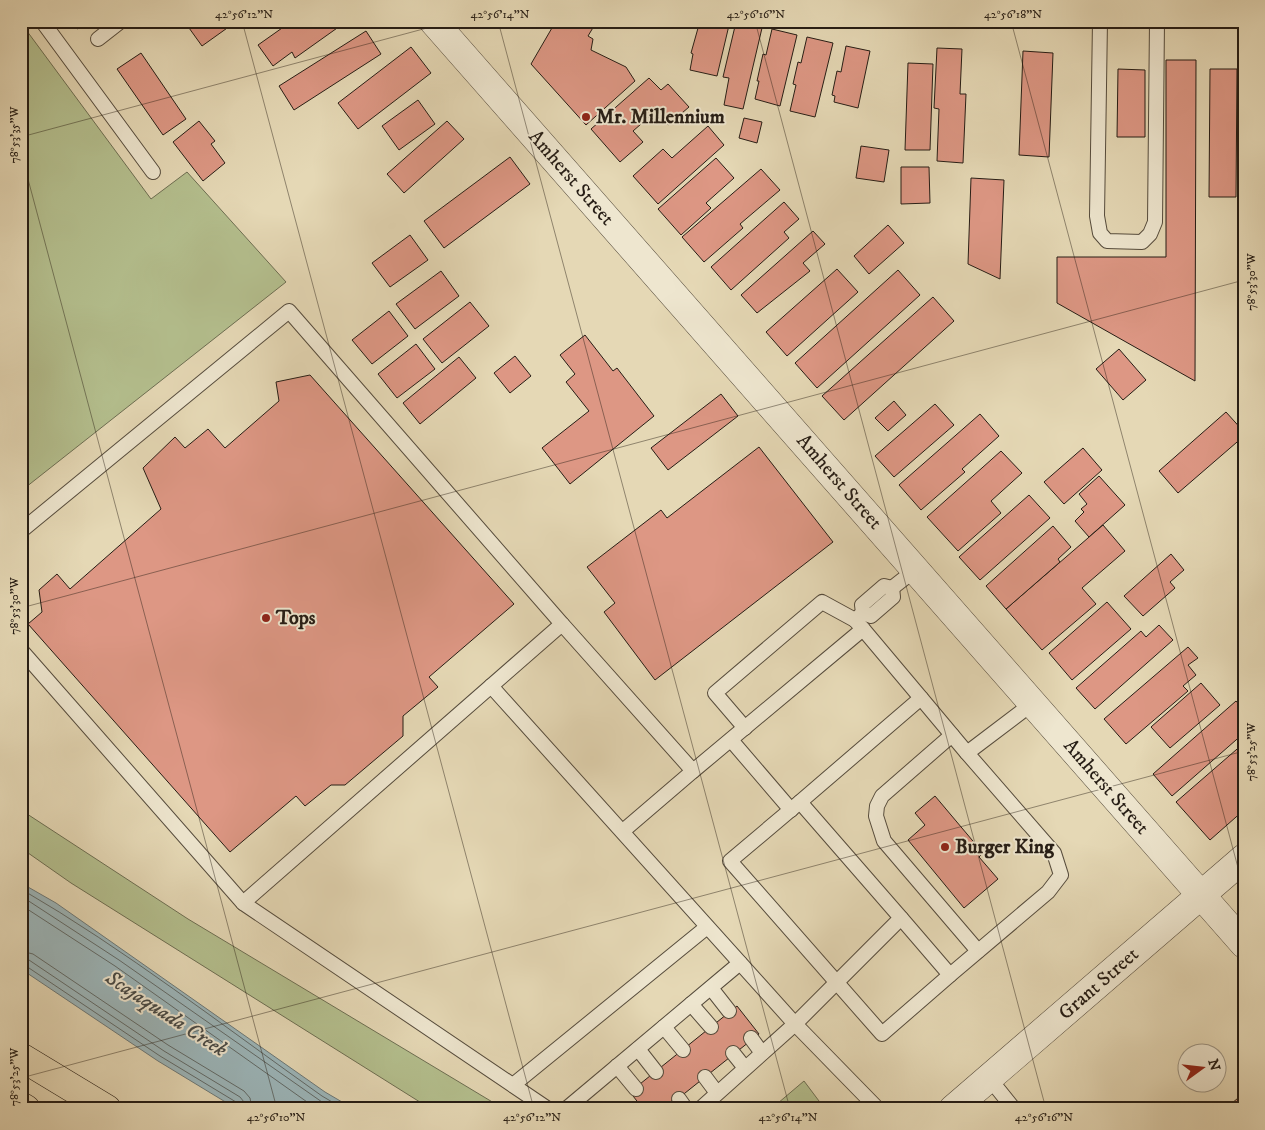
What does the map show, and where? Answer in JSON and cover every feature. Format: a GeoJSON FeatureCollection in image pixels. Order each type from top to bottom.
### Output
{"type":"FeatureCollection","features":[{"type":"Feature","properties":{"kind":"highway"},"geometry":{"type":"LineString","coordinates":[[21,1057],[108,1109]]}},
{"type":"Feature","properties":{"kind":"highway"},"geometry":{"type":"LineString","coordinates":[[21,1106],[26,1109]]}},
{"type":"Feature","properties":{"kind":"street","name":"Amherst Street"},"geometry":{"type":"LineString","coordinates":[[433,21],[1244,944]]}},
{"type":"Feature","properties":{"kind":"street","name":"Grant Street"},"geometry":{"type":"LineString","coordinates":[[953,1109],[1244,858]]}},
{"type":"Feature","properties":{"kind":"lane"},"geometry":{"type":"LineString","coordinates":[[42,21],[153,172]]}},
{"type":"Feature","properties":{"kind":"lane"},"geometry":{"type":"LineString","coordinates":[[98,39],[122,21]]}},
{"type":"Feature","properties":{"kind":"lane"},"geometry":{"type":"LineString","coordinates":[[1100,21],[1097,216],[1100,233],[1107,241],[1133,242],[1142,242],[1150,234],[1154,222],[1157,21]]}},
{"type":"Feature","properties":{"kind":"lane"},"geometry":{"type":"LineString","coordinates":[[21,531],[289,311],[693,771]]}},
{"type":"Feature","properties":{"kind":"lane"},"geometry":{"type":"LineString","coordinates":[[622,831],[745,728],[860,621],[862,605],[884,586],[892,588],[916,570]]}},
{"type":"Feature","properties":{"kind":"lane"},"geometry":{"type":"LineString","coordinates":[[745,728],[715,693],[822,602],[860,621],[921,698],[1054,853],[1061,874],[1048,892],[882,1034],[730,861],[921,698]]}},
{"type":"Feature","properties":{"kind":"lane"},"geometry":{"type":"LineString","coordinates":[[243,903],[562,624]]}},
{"type":"Feature","properties":{"kind":"lane"},"geometry":{"type":"LineString","coordinates":[[21,650],[243,903],[548,1109]]}},
{"type":"Feature","properties":{"kind":"lane"},"geometry":{"type":"LineString","coordinates":[[491,686],[795,1024],[878,1109]]}},
{"type":"Feature","properties":{"kind":"lane"},"geometry":{"type":"LineString","coordinates":[[967,752],[1033,703]]}},
{"type":"Feature","properties":{"kind":"lane"},"geometry":{"type":"LineString","coordinates":[[952,735],[882,796],[877,806],[876,816],[884,841],[978,951]]}},
{"type":"Feature","properties":{"kind":"lane"},"geometry":{"type":"LineString","coordinates":[[730,740],[796,806],[901,918],[950,975]]}},
{"type":"Feature","properties":{"kind":"lane"},"geometry":{"type":"LineString","coordinates":[[700,1109],[795,1024],[901,918]]}},
{"type":"Feature","properties":{"kind":"lane"},"geometry":{"type":"LineString","coordinates":[[513,1085],[707,927]]}},
{"type":"Feature","properties":{"kind":"lane"},"geometry":{"type":"LineString","coordinates":[[566,1109],[740,963]]}},
{"type":"Feature","properties":{"kind":"lane"},"geometry":{"type":"LineString","coordinates":[[711,988],[729,1011]]}},
{"type":"Feature","properties":{"kind":"lane"},"geometry":{"type":"LineString","coordinates":[[691,1004],[711,1027]]}},
{"type":"Feature","properties":{"kind":"lane"},"geometry":{"type":"LineString","coordinates":[[664,1027],[683,1050]]}},
{"type":"Feature","properties":{"kind":"lane"},"geometry":{"type":"LineString","coordinates":[[751,1038],[762,1053]]}},
{"type":"Feature","properties":{"kind":"lane"},"geometry":{"type":"LineString","coordinates":[[638,1049],[656,1072]]}},
{"type":"Feature","properties":{"kind":"lane"},"geometry":{"type":"LineString","coordinates":[[733,1053],[745,1068]]}},
{"type":"Feature","properties":{"kind":"lane"},"geometry":{"type":"LineString","coordinates":[[617,1066],[636,1089]]}},
{"type":"Feature","properties":{"kind":"lane"},"geometry":{"type":"LineString","coordinates":[[705,1077],[717,1093]]}},
{"type":"Feature","properties":{"kind":"lane"},"geometry":{"type":"LineString","coordinates":[[989,1078],[1014,1109]]}},
{"type":"Feature","properties":{"kind":"green space"},"geometry":{"type":"Polygon","coordinates":[[[21,23],[151,199],[187,172],[286,282],[21,491],[21,23]]]}},
{"type":"Feature","properties":{"kind":"green space"},"geometry":{"type":"Polygon","coordinates":[[[21,810],[188,919],[504,1109],[431,1109],[71,883],[21,848],[21,810]]]}},
{"type":"Feature","properties":{"kind":"green space"},"geometry":{"type":"Polygon","coordinates":[[[804,1081],[825,1109],[771,1109],[804,1081]]]}},
{"type":"Feature","properties":{"kind":"water","name":"Scajaquada Creek"},"geometry":{"type":"Polygon","coordinates":[[[21,883],[56,903],[325,1092],[354,1109],[237,1109],[158,1061],[21,969],[21,883]]]}},
{"type":"Feature","properties":{"kind":"building"},"geometry":{"type":"Polygon","coordinates":[[[72,21],[90,21],[77,29],[72,21]]]}},
{"type":"Feature","properties":{"kind":"building"},"geometry":{"type":"Polygon","coordinates":[[[184,21],[237,21],[202,46],[184,21]]]}},
{"type":"Feature","properties":{"kind":"building"},"geometry":{"type":"Polygon","coordinates":[[[292,21],[347,21],[295,58],[292,52],[273,66],[258,45],[292,21]]]}},
{"type":"Feature","properties":{"kind":"building"},"geometry":{"type":"Polygon","coordinates":[[[556,21],[597,21],[588,36],[593,39],[591,50],[626,67],[635,81],[586,125],[531,64],[556,21]]]}},
{"type":"Feature","properties":{"kind":"building"},"geometry":{"type":"Polygon","coordinates":[[[700,21],[714,24],[715,21],[730,21],[717,76],[690,70],[693,54],[691,53],[700,21]]]}},
{"type":"Feature","properties":{"kind":"building"},"geometry":{"type":"Polygon","coordinates":[[[736,22],[762,28],[743,109],[724,105],[729,78],[723,77],[736,22]]]}},
{"type":"Feature","properties":{"kind":"building"},"geometry":{"type":"Polygon","coordinates":[[[772,29],[797,35],[780,106],[755,99],[763,54],[766,55],[772,29]]]}},
{"type":"Feature","properties":{"kind":"building"},"geometry":{"type":"Polygon","coordinates":[[[366,31],[381,54],[294,110],[279,86],[366,31]]]}},
{"type":"Feature","properties":{"kind":"building"},"geometry":{"type":"Polygon","coordinates":[[[807,37],[833,43],[815,117],[790,111],[796,85],[793,84],[798,62],[801,63],[807,37]]]}},
{"type":"Feature","properties":{"kind":"building"},"geometry":{"type":"Polygon","coordinates":[[[846,46],[870,51],[858,108],[834,102],[835,96],[832,95],[837,71],[841,72],[846,46]]]}},
{"type":"Feature","properties":{"kind":"building"},"geometry":{"type":"Polygon","coordinates":[[[411,47],[431,73],[358,129],[338,103],[411,47]]]}},
{"type":"Feature","properties":{"kind":"building"},"geometry":{"type":"Polygon","coordinates":[[[937,48],[962,49],[960,94],[966,94],[963,163],[937,161],[939,109],[934,108],[937,48]]]}},
{"type":"Feature","properties":{"kind":"building"},"geometry":{"type":"Polygon","coordinates":[[[1023,51],[1053,53],[1049,157],[1019,155],[1023,51]]]}},
{"type":"Feature","properties":{"kind":"building"},"geometry":{"type":"Polygon","coordinates":[[[141,53],[186,119],[163,135],[117,69],[141,53]]]}},
{"type":"Feature","properties":{"kind":"building"},"geometry":{"type":"Polygon","coordinates":[[[1166,60],[1196,60],[1195,381],[1057,303],[1057,257],[1166,257],[1166,60]]]}},
{"type":"Feature","properties":{"kind":"building"},"geometry":{"type":"Polygon","coordinates":[[[908,63],[933,64],[930,150],[905,150],[908,63]]]}},
{"type":"Feature","properties":{"kind":"building"},"geometry":{"type":"Polygon","coordinates":[[[1118,69],[1145,70],[1145,137],[1117,137],[1118,69]]]}},
{"type":"Feature","properties":{"kind":"building"},"geometry":{"type":"Polygon","coordinates":[[[1210,69],[1237,69],[1236,197],[1209,197],[1210,69]]]}},
{"type":"Feature","properties":{"kind":"building"},"geometry":{"type":"Polygon","coordinates":[[[649,78],[661,90],[668,84],[689,107],[668,125],[656,111],[633,131],[643,142],[620,162],[591,129],[649,78]]]}},
{"type":"Feature","properties":{"kind":"building"},"geometry":{"type":"Polygon","coordinates":[[[418,100],[435,124],[399,150],[382,126],[418,100]]]}},
{"type":"Feature","properties":{"kind":"building"},"geometry":{"type":"Polygon","coordinates":[[[744,118],[762,122],[757,143],[739,138],[744,118]]]}},
{"type":"Feature","properties":{"kind":"building"},"geometry":{"type":"Polygon","coordinates":[[[199,121],[215,141],[211,144],[225,163],[203,181],[173,142],[199,121]]]}},
{"type":"Feature","properties":{"kind":"building"},"geometry":{"type":"Polygon","coordinates":[[[447,121],[464,139],[404,193],[387,174],[447,121]]]}},
{"type":"Feature","properties":{"kind":"building"},"geometry":{"type":"Polygon","coordinates":[[[708,126],[724,145],[658,204],[633,176],[663,149],[672,158],[708,126]]]}},
{"type":"Feature","properties":{"kind":"building"},"geometry":{"type":"Polygon","coordinates":[[[861,146],[889,150],[884,182],[856,178],[861,146]]]}},
{"type":"Feature","properties":{"kind":"building"},"geometry":{"type":"Polygon","coordinates":[[[510,157],[530,184],[444,248],[424,221],[510,157]]]}},
{"type":"Feature","properties":{"kind":"building"},"geometry":{"type":"Polygon","coordinates":[[[716,158],[734,178],[706,203],[711,208],[681,235],[658,209],[716,158]]]}},
{"type":"Feature","properties":{"kind":"building"},"geometry":{"type":"Polygon","coordinates":[[[901,167],[929,167],[930,203],[901,204],[901,167]]]}},
{"type":"Feature","properties":{"kind":"building"},"geometry":{"type":"Polygon","coordinates":[[[761,169],[780,190],[740,224],[743,228],[704,262],[682,237],[761,169]]]}},
{"type":"Feature","properties":{"kind":"building"},"geometry":{"type":"Polygon","coordinates":[[[971,178],[1004,180],[1000,279],[968,264],[971,178]]]}},
{"type":"Feature","properties":{"kind":"building"},"geometry":{"type":"Polygon","coordinates":[[[784,202],[799,219],[784,232],[789,238],[731,290],[711,267],[784,202]]]}},
{"type":"Feature","properties":{"kind":"building"},"geometry":{"type":"Polygon","coordinates":[[[888,225],[904,243],[869,274],[854,256],[888,225]]]}},
{"type":"Feature","properties":{"kind":"building"},"geometry":{"type":"Polygon","coordinates":[[[813,231],[825,244],[803,263],[810,271],[757,313],[741,295],[813,231]]]}},
{"type":"Feature","properties":{"kind":"building"},"geometry":{"type":"Polygon","coordinates":[[[410,235],[428,260],[390,287],[372,263],[410,235]]]}},
{"type":"Feature","properties":{"kind":"building"},"geometry":{"type":"Polygon","coordinates":[[[837,269],[858,292],[787,356],[766,332],[837,269]]]}},
{"type":"Feature","properties":{"kind":"building"},"geometry":{"type":"Polygon","coordinates":[[[898,270],[920,295],[817,388],[795,363],[898,270]]]}},
{"type":"Feature","properties":{"kind":"building"},"geometry":{"type":"Polygon","coordinates":[[[441,271],[459,296],[415,329],[396,304],[441,271]]]}},
{"type":"Feature","properties":{"kind":"building"},"geometry":{"type":"Polygon","coordinates":[[[933,297],[954,321],[844,420],[822,396],[933,297]]]}},
{"type":"Feature","properties":{"kind":"building"},"geometry":{"type":"Polygon","coordinates":[[[470,302],[489,326],[442,363],[423,339],[470,302]]]}},
{"type":"Feature","properties":{"kind":"building"},"geometry":{"type":"Polygon","coordinates":[[[389,311],[408,336],[372,364],[352,340],[389,311]]]}},
{"type":"Feature","properties":{"kind":"building"},"geometry":{"type":"Polygon","coordinates":[[[585,335],[613,371],[617,368],[654,416],[570,484],[542,448],[589,411],[566,382],[575,374],[560,355],[585,335]]]}},
{"type":"Feature","properties":{"kind":"building"},"geometry":{"type":"Polygon","coordinates":[[[416,344],[435,369],[397,398],[378,374],[416,344]]]}},
{"type":"Feature","properties":{"kind":"building"},"geometry":{"type":"Polygon","coordinates":[[[1119,349],[1146,380],[1123,400],[1096,369],[1119,349]]]}},
{"type":"Feature","properties":{"kind":"building"},"geometry":{"type":"Polygon","coordinates":[[[515,356],[531,376],[510,393],[494,373],[515,356]]]}},
{"type":"Feature","properties":{"kind":"building"},"geometry":{"type":"Polygon","coordinates":[[[459,357],[476,378],[420,424],[403,403],[459,357]]]}},
{"type":"Feature","properties":{"kind":"building","name":"Tops"},"geometry":{"type":"Polygon","coordinates":[[[310,375],[514,604],[429,677],[438,687],[403,716],[403,736],[345,785],[331,785],[305,806],[296,796],[230,852],[28,624],[42,612],[39,590],[57,574],[70,589],[161,509],[143,468],[175,437],[185,448],[208,429],[225,448],[279,401],[276,382],[310,375]]]}},
{"type":"Feature","properties":{"kind":"building"},"geometry":{"type":"Polygon","coordinates":[[[721,394],[738,416],[668,470],[651,448],[721,394]]]}},
{"type":"Feature","properties":{"kind":"building"},"geometry":{"type":"Polygon","coordinates":[[[894,401],[906,415],[888,431],[875,418],[894,401]]]}},
{"type":"Feature","properties":{"kind":"building"},"geometry":{"type":"Polygon","coordinates":[[[935,404],[954,425],[894,477],[875,456],[935,404]]]}},
{"type":"Feature","properties":{"kind":"building"},"geometry":{"type":"Polygon","coordinates":[[[1226,412],[1244,432],[1244,436],[1178,493],[1159,471],[1226,412]]]}},
{"type":"Feature","properties":{"kind":"building"},"geometry":{"type":"Polygon","coordinates":[[[980,414],[999,436],[962,469],[965,472],[921,510],[899,485],[980,414]]]}},
{"type":"Feature","properties":{"kind":"building"},"geometry":{"type":"Polygon","coordinates":[[[759,447],[833,542],[655,680],[604,612],[615,603],[587,567],[661,510],[667,518],[759,447]]]}},
{"type":"Feature","properties":{"kind":"building"},"geometry":{"type":"Polygon","coordinates":[[[1083,448],[1102,470],[1064,504],[1044,482],[1083,448]]]}},
{"type":"Feature","properties":{"kind":"building"},"geometry":{"type":"Polygon","coordinates":[[[1001,451],[1022,473],[991,501],[1001,513],[958,551],[927,517],[1001,451]]]}},
{"type":"Feature","properties":{"kind":"building"},"geometry":{"type":"Polygon","coordinates":[[[1099,476],[1125,505],[1089,537],[1075,521],[1084,512],[1081,509],[1087,504],[1079,494],[1099,476]]]}},
{"type":"Feature","properties":{"kind":"building"},"geometry":{"type":"Polygon","coordinates":[[[1029,495],[1050,518],[980,580],[959,557],[1029,495]]]}},
{"type":"Feature","properties":{"kind":"building"},"geometry":{"type":"Polygon","coordinates":[[[1103,525],[1125,551],[1082,588],[1096,604],[1042,650],[1006,609],[1103,525]]]}},
{"type":"Feature","properties":{"kind":"building"},"geometry":{"type":"Polygon","coordinates":[[[1053,526],[1071,547],[1058,559],[1060,562],[1006,609],[986,586],[1053,526]]]}},
{"type":"Feature","properties":{"kind":"building"},"geometry":{"type":"Polygon","coordinates":[[[1171,554],[1184,570],[1170,582],[1175,588],[1143,616],[1124,596],[1171,554]]]}},
{"type":"Feature","properties":{"kind":"building"},"geometry":{"type":"Polygon","coordinates":[[[1107,602],[1131,629],[1072,680],[1049,653],[1107,602]]]}},
{"type":"Feature","properties":{"kind":"building"},"geometry":{"type":"Polygon","coordinates":[[[1159,625],[1173,640],[1095,709],[1076,688],[1141,631],[1146,637],[1159,625]]]}},
{"type":"Feature","properties":{"kind":"building"},"geometry":{"type":"Polygon","coordinates":[[[1188,647],[1198,658],[1188,665],[1196,675],[1183,686],[1188,691],[1126,744],[1104,719],[1188,647]]]}},
{"type":"Feature","properties":{"kind":"building"},"geometry":{"type":"Polygon","coordinates":[[[1201,683],[1220,705],[1170,748],[1151,727],[1201,683]]]}},
{"type":"Feature","properties":{"kind":"building"},"geometry":{"type":"Polygon","coordinates":[[[1236,701],[1244,710],[1244,717],[1239,721],[1244,727],[1244,733],[1172,796],[1153,774],[1236,701]]]}},
{"type":"Feature","properties":{"kind":"building"},"geometry":{"type":"Polygon","coordinates":[[[1244,743],[1244,810],[1210,840],[1176,802],[1244,743]]]}},
{"type":"Feature","properties":{"kind":"building","name":"Burger King"},"geometry":{"type":"Polygon","coordinates":[[[935,796],[983,853],[979,857],[998,879],[964,908],[908,840],[925,825],[915,813],[935,796]]]}},
{"type":"Feature","properties":{"kind":"building"},"geometry":{"type":"Polygon","coordinates":[[[737,1006],[759,1034],[665,1109],[643,1109],[630,1092],[737,1006]]]}},
{"type":"Feature","properties":{"kind":"building"},"geometry":{"type":"Polygon","coordinates":[[[1244,1093],[1244,1109],[1225,1109],[1244,1093]]]}},
{"type":"Feature","properties":{"kind":"place","name":"Mr. Millennium"},"geometry":{"type":"Point","coordinates":[586,117]}},
{"type":"Feature","properties":{"kind":"place","name":"Tops"},"geometry":{"type":"Point","coordinates":[266,618]}},
{"type":"Feature","properties":{"kind":"place","name":"Burger King"},"geometry":{"type":"Point","coordinates":[945,847]}}]}
